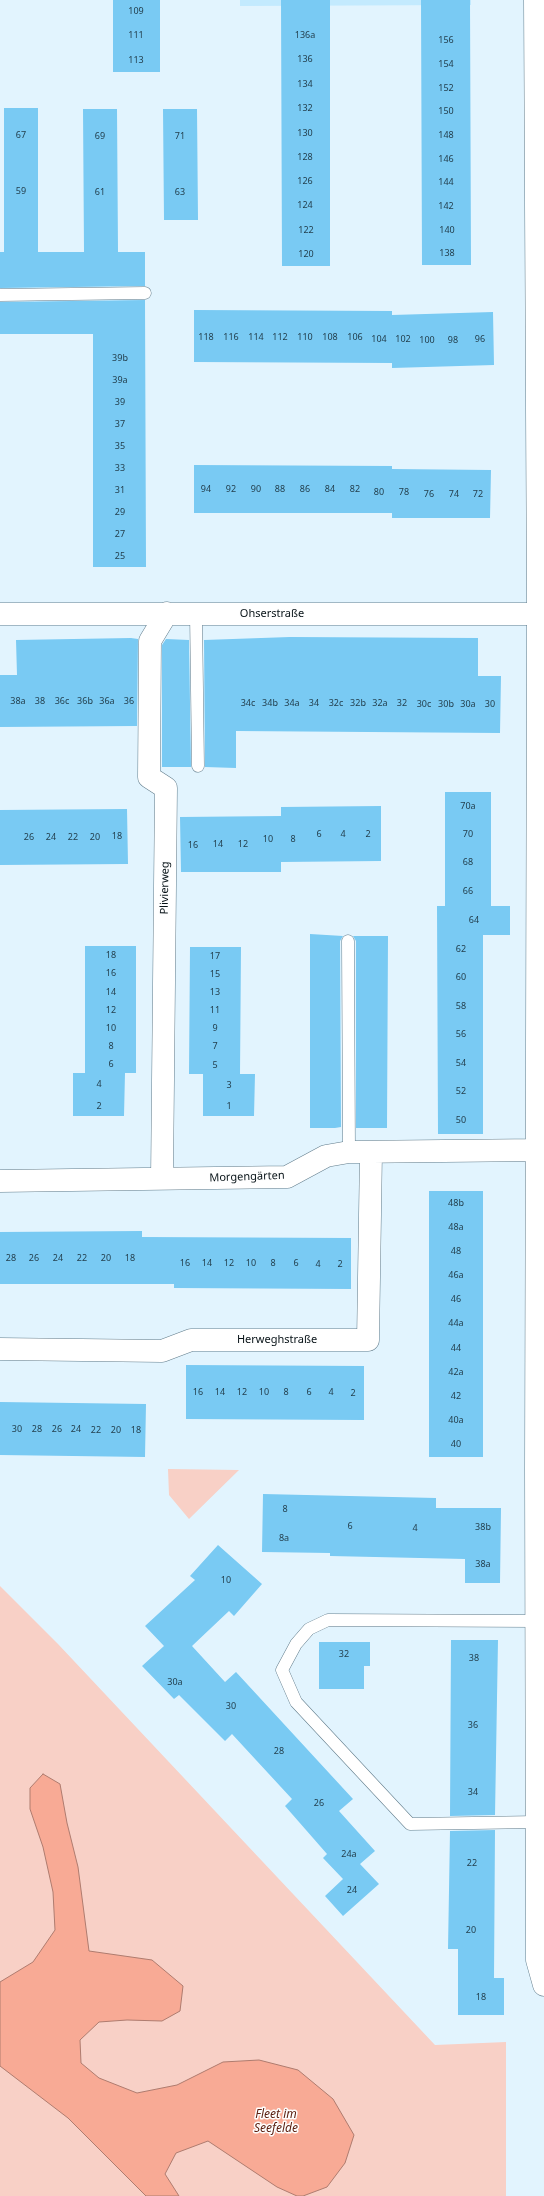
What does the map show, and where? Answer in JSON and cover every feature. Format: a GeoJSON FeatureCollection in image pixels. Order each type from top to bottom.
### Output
{"type":"FeatureCollection","features":[{"type":"Feature","properties":{"kind":"street"},"geometry":{"type":"LineString","coordinates":[[535,0],[541,614],[541,981],[538,1150],[536,1621],[540,1654],[537,1822],[537,1960],[544,1985]]}},
{"type":"Feature","properties":{"kind":"street","name":"Plivierweg"},"geometry":{"type":"LineString","coordinates":[[162,1178],[166,788],[149,777],[150,641],[167,613]]}},
{"type":"Feature","properties":{"kind":"street","name":"Ohserstraße"},"geometry":{"type":"LineString","coordinates":[[0,614],[541,614]]}},
{"type":"Feature","properties":{"kind":"street","name":"Morgengärten"},"geometry":{"type":"LineString","coordinates":[[0,1181],[287,1177],[326,1156],[349,1152],[538,1150]]}},
{"type":"Feature","properties":{"kind":"street","name":"Herweghstraße"},"geometry":{"type":"LineString","coordinates":[[0,1349],[162,1351],[191,1340],[368,1340],[370,1152]]}},
{"type":"Feature","properties":{"kind":"lane"},"geometry":{"type":"LineString","coordinates":[[0,295],[145,294]]}},
{"type":"Feature","properties":{"kind":"lane"},"geometry":{"type":"LineString","coordinates":[[196,614],[198,766]]}},
{"type":"Feature","properties":{"kind":"lane"},"geometry":{"type":"LineString","coordinates":[[348,941],[349,1152]]}},
{"type":"Feature","properties":{"kind":"lane"},"geometry":{"type":"LineString","coordinates":[[536,1621],[328,1620],[309,1629],[296,1644],[282,1670],[296,1702],[410,1824],[537,1822]]}},
{"type":"Feature","properties":{"kind":"shaded area"},"geometry":{"type":"Polygon","coordinates":[[[240,0],[471,0],[471,5],[240,6],[240,0]]]}},
{"type":"Feature","properties":{"kind":"shaded area"},"geometry":{"type":"Polygon","coordinates":[[[168,1469],[239,1470],[189,1519],[169,1495],[168,1469]]]}},
{"type":"Feature","properties":{"kind":"shaded area"},"geometry":{"type":"Polygon","coordinates":[[[0,1586],[58,1644],[435,2045],[506,2042],[506,2196],[0,2196],[0,1586]]]}},
{"type":"Feature","properties":{"kind":"water","name":"Fleet im Seefelde"},"geometry":{"type":"Polygon","coordinates":[[[43,1774],[60,1784],[67,1823],[78,1867],[89,1951],[152,1960],[183,1986],[180,2011],[162,2021],[127,2020],[99,2022],[80,2040],[81,2063],[99,2078],[137,2093],[177,2085],[223,2062],[259,2060],[298,2070],[333,2099],[354,2135],[345,2163],[327,2187],[303,2196],[297,2196],[277,2187],[208,2141],[176,2153],[165,2174],[179,2196],[146,2196],[68,2118],[0,2066],[0,1982],[33,1962],[55,1930],[53,1892],[43,1847],[30,1809],[30,1788],[43,1774]]]}},
{"type":"Feature","properties":{"kind":"building"},"geometry":{"type":"Polygon","coordinates":[[[113,0],[160,0],[160,72],[113,72],[113,0]]]}},
{"type":"Feature","properties":{"kind":"building"},"geometry":{"type":"Polygon","coordinates":[[[281,0],[330,0],[330,266],[282,266],[281,0]]]}},
{"type":"Feature","properties":{"kind":"building"},"geometry":{"type":"Polygon","coordinates":[[[421,0],[470,0],[471,265],[422,265],[421,0]]]}},
{"type":"Feature","properties":{"kind":"building"},"geometry":{"type":"Polygon","coordinates":[[[4,108],[38,108],[38,252],[84,252],[83,109],[117,109],[118,252],[145,252],[145,286],[0,288],[0,252],[4,252],[4,108]]]}},
{"type":"Feature","properties":{"kind":"building"},"geometry":{"type":"Polygon","coordinates":[[[163,109],[197,109],[198,220],[164,220],[163,109]]]}},
{"type":"Feature","properties":{"kind":"building"},"geometry":{"type":"Polygon","coordinates":[[[145,300],[146,567],[93,567],[93,334],[0,334],[0,302],[145,300]]]}},
{"type":"Feature","properties":{"kind":"building"},"geometry":{"type":"Polygon","coordinates":[[[194,310],[392,311],[392,315],[493,312],[494,365],[392,368],[392,363],[194,362],[194,310]]]}},
{"type":"Feature","properties":{"kind":"building"},"geometry":{"type":"Polygon","coordinates":[[[194,465],[392,466],[392,469],[491,470],[490,518],[392,518],[392,513],[194,513],[194,465]]]}},
{"type":"Feature","properties":{"kind":"building"},"geometry":{"type":"Polygon","coordinates":[[[290,637],[478,638],[478,676],[501,676],[500,733],[236,731],[236,768],[205,767],[204,640],[290,637]]]}},
{"type":"Feature","properties":{"kind":"building"},"geometry":{"type":"Polygon","coordinates":[[[138,639],[137,726],[0,727],[0,675],[17,675],[16,640],[138,639]]]}},
{"type":"Feature","properties":{"kind":"building"},"geometry":{"type":"Polygon","coordinates":[[[166,639],[189,640],[191,767],[162,767],[162,645],[166,639]]]}},
{"type":"Feature","properties":{"kind":"building"},"geometry":{"type":"Polygon","coordinates":[[[445,792],[491,792],[491,906],[510,906],[510,935],[483,935],[483,1134],[438,1134],[437,906],[445,906],[445,792]]]}},
{"type":"Feature","properties":{"kind":"building"},"geometry":{"type":"Polygon","coordinates":[[[381,806],[381,861],[281,862],[281,872],[181,872],[180,817],[281,816],[281,807],[381,806]]]}},
{"type":"Feature","properties":{"kind":"building"},"geometry":{"type":"Polygon","coordinates":[[[127,809],[128,864],[0,865],[0,810],[127,809]]]}},
{"type":"Feature","properties":{"kind":"building"},"geometry":{"type":"Polygon","coordinates":[[[310,934],[343,936],[340,941],[341,1127],[335,1128],[310,1128],[310,934]]]}},
{"type":"Feature","properties":{"kind":"building"},"geometry":{"type":"Polygon","coordinates":[[[353,936],[388,936],[387,1128],[356,1128],[356,941],[353,936]]]}},
{"type":"Feature","properties":{"kind":"building"},"geometry":{"type":"Polygon","coordinates":[[[85,946],[136,946],[136,1073],[125,1073],[124,1116],[73,1116],[73,1073],[85,1073],[85,946]]]}},
{"type":"Feature","properties":{"kind":"building"},"geometry":{"type":"Polygon","coordinates":[[[190,947],[241,947],[240,1074],[255,1074],[254,1116],[203,1116],[203,1074],[189,1074],[190,947]]]}},
{"type":"Feature","properties":{"kind":"building"},"geometry":{"type":"Polygon","coordinates":[[[429,1191],[483,1191],[483,1457],[429,1457],[429,1191]]]}},
{"type":"Feature","properties":{"kind":"building"},"geometry":{"type":"Polygon","coordinates":[[[142,1231],[142,1237],[351,1238],[351,1289],[174,1288],[174,1284],[0,1284],[0,1232],[142,1231]]]}},
{"type":"Feature","properties":{"kind":"building"},"geometry":{"type":"Polygon","coordinates":[[[186,1365],[364,1366],[364,1420],[186,1419],[186,1365]]]}},
{"type":"Feature","properties":{"kind":"building"},"geometry":{"type":"Polygon","coordinates":[[[0,1402],[146,1404],[145,1457],[0,1455],[0,1402]]]}},
{"type":"Feature","properties":{"kind":"building"},"geometry":{"type":"Polygon","coordinates":[[[263,1494],[436,1498],[436,1508],[501,1508],[500,1583],[465,1583],[465,1559],[330,1556],[330,1553],[262,1552],[263,1494]]]}},
{"type":"Feature","properties":{"kind":"building"},"geometry":{"type":"Polygon","coordinates":[[[218,1545],[262,1584],[234,1616],[229,1611],[192,1646],[225,1682],[236,1672],[353,1799],[339,1811],[375,1851],[360,1864],[379,1884],[343,1916],[325,1896],[343,1879],[323,1858],[327,1854],[285,1806],[292,1799],[232,1734],[225,1741],[179,1695],[174,1699],[142,1666],[164,1646],[145,1626],[195,1580],[190,1576],[218,1545]]]}},
{"type":"Feature","properties":{"kind":"building"},"geometry":{"type":"Polygon","coordinates":[[[451,1640],[498,1640],[495,1815],[450,1816],[451,1640]]]}},
{"type":"Feature","properties":{"kind":"building"},"geometry":{"type":"Polygon","coordinates":[[[319,1642],[370,1642],[370,1666],[364,1666],[364,1689],[319,1689],[319,1642]]]}},
{"type":"Feature","properties":{"kind":"building"},"geometry":{"type":"Polygon","coordinates":[[[495,1830],[494,1978],[504,1978],[504,2015],[458,2015],[458,1949],[448,1949],[450,1831],[495,1830]]]}}]}
